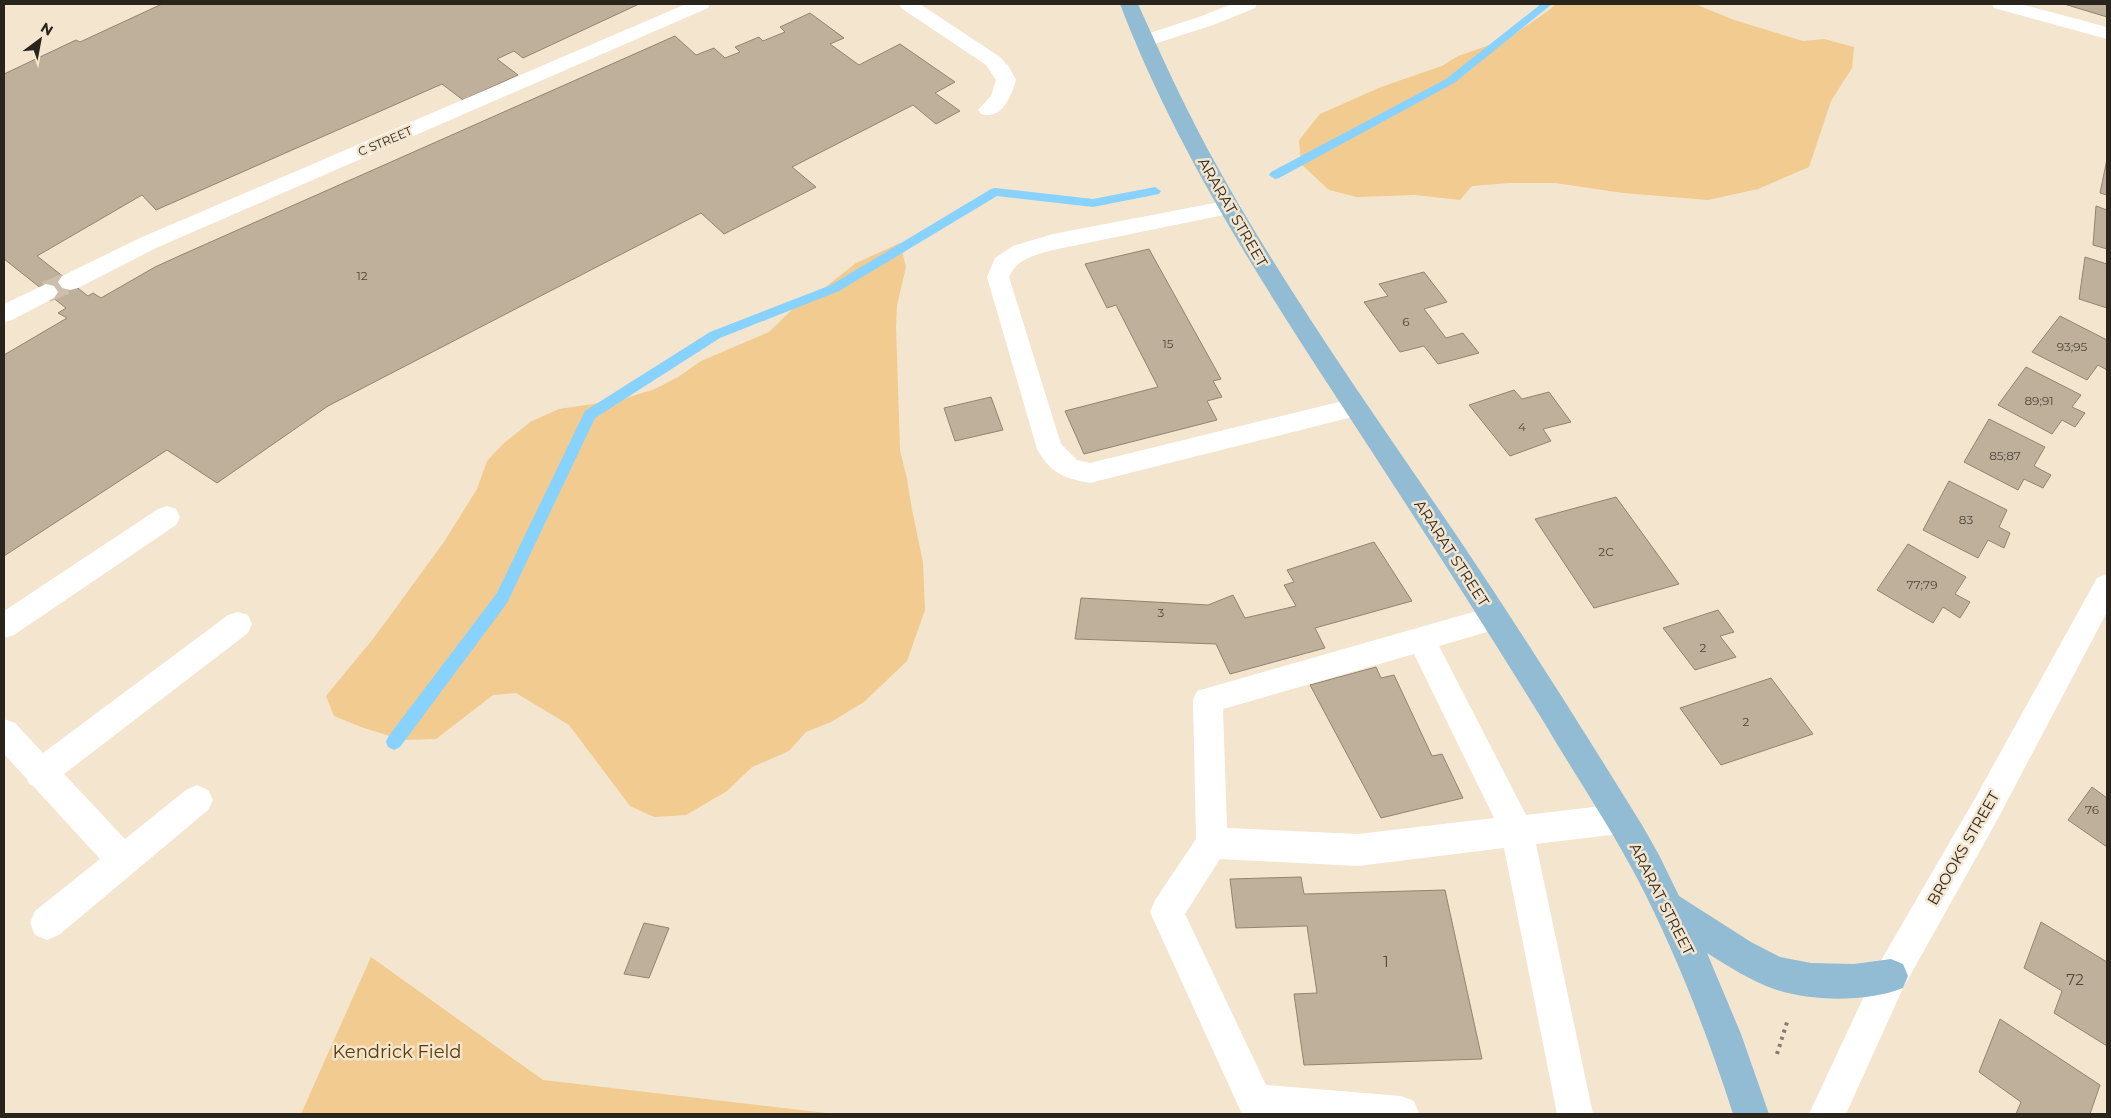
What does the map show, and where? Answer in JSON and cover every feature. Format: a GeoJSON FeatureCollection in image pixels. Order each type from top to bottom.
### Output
{"type":"FeatureCollection","features":[{"type":"Feature","properties":{"kind":"main road","name":"ARARAT STREET"},"geometry":{"type":"LineString","coordinates":[[1129,4],[1184,127],[1230,207],[1295,314],[1494,618],[1648,866],[1700,973],[1725,1037],[1751,1114]]}},
{"type":"Feature","properties":{"kind":"main road"},"geometry":{"type":"LineString","coordinates":[[1668,907],[1739,954],[1776,973],[1811,980],[1854,981],[1891,976]]}},
{"type":"Feature","properties":{"kind":"street","name":"C STREET"},"geometry":{"type":"LineString","coordinates":[[70,282],[157,240],[701,4]]}},
{"type":"Feature","properties":{"kind":"street"},"geometry":{"type":"LineString","coordinates":[[908,4],[994,61],[1002,70],[1006,80],[1000,98],[988,110]]}},
{"type":"Feature","properties":{"kind":"street"},"geometry":{"type":"LineString","coordinates":[[1144,41],[1206,21],[1248,4]]}},
{"type":"Feature","properties":{"kind":"street"},"geometry":{"type":"LineString","coordinates":[[2001,4],[2107,33]]}},
{"type":"Feature","properties":{"kind":"street"},"geometry":{"type":"LineString","coordinates":[[1230,207],[1053,242],[1021,251],[1003,264],[998,277],[1050,449],[1069,469],[1090,473],[1355,407]]}},
{"type":"Feature","properties":{"kind":"street"},"geometry":{"type":"LineString","coordinates":[[4,314],[46,292]]}},
{"type":"Feature","properties":{"kind":"street"},"geometry":{"type":"LineString","coordinates":[[4,626],[168,517]]}},
{"type":"Feature","properties":{"kind":"street","name":"BROOKS STREET"},"geometry":{"type":"LineString","coordinates":[[1827,1114],[1891,976],[1984,813],[2107,586]]}},
{"type":"Feature","properties":{"kind":"street"},"geometry":{"type":"LineString","coordinates":[[1401,1114],[1255,1102],[1167,912],[1212,843],[1208,700],[1494,618]]}},
{"type":"Feature","properties":{"kind":"street"},"geometry":{"type":"LineString","coordinates":[[40,774],[238,624]]}},
{"type":"Feature","properties":{"kind":"street"},"geometry":{"type":"LineString","coordinates":[[1422,638],[1517,831],[1575,1114]]}},
{"type":"Feature","properties":{"kind":"street"},"geometry":{"type":"LineString","coordinates":[[4,733],[40,774],[122,860]]}},
{"type":"Feature","properties":{"kind":"street"},"geometry":{"type":"LineString","coordinates":[[47,923],[197,800]]}},
{"type":"Feature","properties":{"kind":"street"},"geometry":{"type":"LineString","coordinates":[[1212,843],[1358,850],[1619,818]]}},
{"type":"Feature","properties":{"kind":"path"},"geometry":{"type":"LineString","coordinates":[[1774,1064],[1788,1017]]}},
{"type":"Feature","properties":{"kind":"green space"},"geometry":{"type":"Polygon","coordinates":[[[1556,4],[1695,4],[1734,20],[1803,41],[1824,39],[1854,47],[1852,68],[1831,101],[1809,167],[1758,189],[1708,200],[1623,193],[1555,183],[1510,183],[1472,186],[1460,200],[1415,195],[1357,197],[1329,190],[1301,164],[1299,140],[1320,114],[1381,87],[1442,66],[1458,56],[1507,39],[1556,4]]]}},
{"type":"Feature","properties":{"kind":"green space"},"geometry":{"type":"Polygon","coordinates":[[[900,243],[906,267],[897,305],[896,327],[900,450],[923,562],[925,610],[907,661],[864,702],[831,722],[806,732],[789,751],[752,767],[727,791],[686,815],[654,817],[630,806],[569,725],[516,693],[493,695],[436,739],[402,740],[334,716],[326,696],[373,639],[444,542],[477,489],[487,461],[503,444],[530,422],[559,409],[620,400],[655,389],[678,377],[701,361],[769,332],[798,304],[823,289],[856,263],[900,243]]]}},
{"type":"Feature","properties":{"kind":"green space","name":"Kendrick Field"},"geometry":{"type":"Polygon","coordinates":[[[371,957],[543,1080],[835,1114],[301,1114],[371,957]]]}},
{"type":"Feature","properties":{"kind":"building"},"geometry":{"type":"Polygon","coordinates":[[[162,4],[639,4],[523,58],[514,51],[497,59],[518,75],[463,100],[442,84],[156,210],[142,195],[37,256],[88,296],[93,293],[101,298],[155,267],[179,256],[675,36],[696,55],[714,48],[725,58],[740,52],[735,47],[759,37],[763,41],[785,32],[780,27],[810,13],[844,38],[830,44],[859,65],[900,44],[955,82],[935,93],[960,111],[936,124],[913,105],[792,167],[816,187],[724,234],[701,213],[328,406],[217,483],[167,450],[4,556],[4,355],[67,318],[58,313],[66,308],[4,259],[4,74],[76,40],[80,42],[162,4]]]}},
{"type":"Feature","properties":{"kind":"building"},"geometry":{"type":"Polygon","coordinates":[[[2064,4],[2107,4],[2107,17],[2064,4]]]}},
{"type":"Feature","properties":{"kind":"building"},"geometry":{"type":"Polygon","coordinates":[[[2107,159],[2107,195],[2100,193],[2107,159]]]}},
{"type":"Feature","properties":{"kind":"building"},"geometry":{"type":"Polygon","coordinates":[[[2096,206],[2107,210],[2107,249],[2093,245],[2096,206]]]}},
{"type":"Feature","properties":{"kind":"building"},"geometry":{"type":"Polygon","coordinates":[[[1149,249],[1221,379],[1213,381],[1222,397],[1207,401],[1217,420],[1084,454],[1065,411],[1158,387],[1116,305],[1107,308],[1085,264],[1149,249]]]}},
{"type":"Feature","properties":{"kind":"building"},"geometry":{"type":"Polygon","coordinates":[[[2085,257],[2107,264],[2107,308],[2079,299],[2085,257]]]}},
{"type":"Feature","properties":{"kind":"building"},"geometry":{"type":"Polygon","coordinates":[[[1424,272],[1447,302],[1424,309],[1446,338],[1463,333],[1479,353],[1438,364],[1424,346],[1400,352],[1364,302],[1388,296],[1379,284],[1424,272]]]}},
{"type":"Feature","properties":{"kind":"building"},"geometry":{"type":"Polygon","coordinates":[[[2060,316],[2107,340],[2107,370],[2098,365],[2087,380],[2032,352],[2060,316]]]}},
{"type":"Feature","properties":{"kind":"building"},"geometry":{"type":"Polygon","coordinates":[[[2026,367],[2081,395],[2072,407],[2085,413],[2075,427],[2062,420],[2052,434],[1998,405],[2026,367]]]}},
{"type":"Feature","properties":{"kind":"building"},"geometry":{"type":"Polygon","coordinates":[[[1514,390],[1522,399],[1549,392],[1571,422],[1543,429],[1551,441],[1510,456],[1469,405],[1514,390]]]}},
{"type":"Feature","properties":{"kind":"building"},"geometry":{"type":"Polygon","coordinates":[[[991,397],[1003,430],[955,441],[944,408],[991,397]]]}},
{"type":"Feature","properties":{"kind":"building"},"geometry":{"type":"Polygon","coordinates":[[[1989,419],[2045,447],[2034,466],[2051,475],[2043,488],[2024,479],[2018,490],[1964,462],[1989,419]]]}},
{"type":"Feature","properties":{"kind":"building"},"geometry":{"type":"Polygon","coordinates":[[[1949,481],[2007,510],[1999,527],[2010,533],[2004,548],[1988,540],[1978,558],[1923,530],[1949,481]]]}},
{"type":"Feature","properties":{"kind":"building"},"geometry":{"type":"Polygon","coordinates":[[[1616,497],[1679,584],[1594,608],[1535,519],[1616,497]]]}},
{"type":"Feature","properties":{"kind":"building"},"geometry":{"type":"Polygon","coordinates":[[[1374,542],[1412,601],[1315,628],[1325,648],[1230,674],[1216,644],[1075,639],[1081,598],[1208,605],[1233,595],[1245,618],[1296,606],[1284,585],[1294,582],[1287,570],[1374,542]]]}},
{"type":"Feature","properties":{"kind":"building"},"geometry":{"type":"Polygon","coordinates":[[[1908,544],[1966,577],[1955,594],[1970,602],[1960,618],[1943,607],[1933,623],[1877,590],[1908,544]]]}},
{"type":"Feature","properties":{"kind":"building"},"geometry":{"type":"Polygon","coordinates":[[[1718,610],[1734,632],[1720,636],[1736,657],[1695,670],[1663,628],[1718,610]]]}},
{"type":"Feature","properties":{"kind":"building"},"geometry":{"type":"Polygon","coordinates":[[[1376,667],[1381,678],[1394,675],[1432,756],[1442,754],[1463,798],[1381,818],[1310,685],[1376,667]]]}},
{"type":"Feature","properties":{"kind":"building"},"geometry":{"type":"Polygon","coordinates":[[[1771,678],[1813,734],[1721,765],[1680,708],[1771,678]]]}},
{"type":"Feature","properties":{"kind":"building"},"geometry":{"type":"Polygon","coordinates":[[[2092,787],[2107,798],[2107,847],[2068,820],[2092,787]]]}},
{"type":"Feature","properties":{"kind":"building"},"geometry":{"type":"Polygon","coordinates":[[[1301,877],[1304,894],[1445,890],[1482,1059],[1304,1065],[1294,994],[1317,993],[1307,926],[1236,928],[1230,879],[1301,877]]]}},
{"type":"Feature","properties":{"kind":"building"},"geometry":{"type":"Polygon","coordinates":[[[2041,922],[2107,962],[2107,1046],[2054,1013],[2062,991],[2024,968],[2041,922]]]}},
{"type":"Feature","properties":{"kind":"building"},"geometry":{"type":"Polygon","coordinates":[[[644,923],[669,928],[649,978],[624,974],[644,923]]]}},
{"type":"Feature","properties":{"kind":"building"},"geometry":{"type":"Polygon","coordinates":[[[2000,1019],[2100,1085],[2090,1114],[2016,1114],[2021,1102],[1979,1072],[2000,1019]]]}},
{"type":"Feature","properties":{"kind":"waterway"},"geometry":{"type":"LineString","coordinates":[[1275,175],[1450,81],[1547,4]]}},
{"type":"Feature","properties":{"kind":"waterway"},"geometry":{"type":"LineString","coordinates":[[394,742],[502,598],[590,415],[715,335],[835,288],[995,192],[1093,203],[1155,191]]}},
{"type":"Feature","properties":{"kind":"tunnel"},"geometry":{"type":"LineString","coordinates":[[46,292],[70,282]]}}]}
